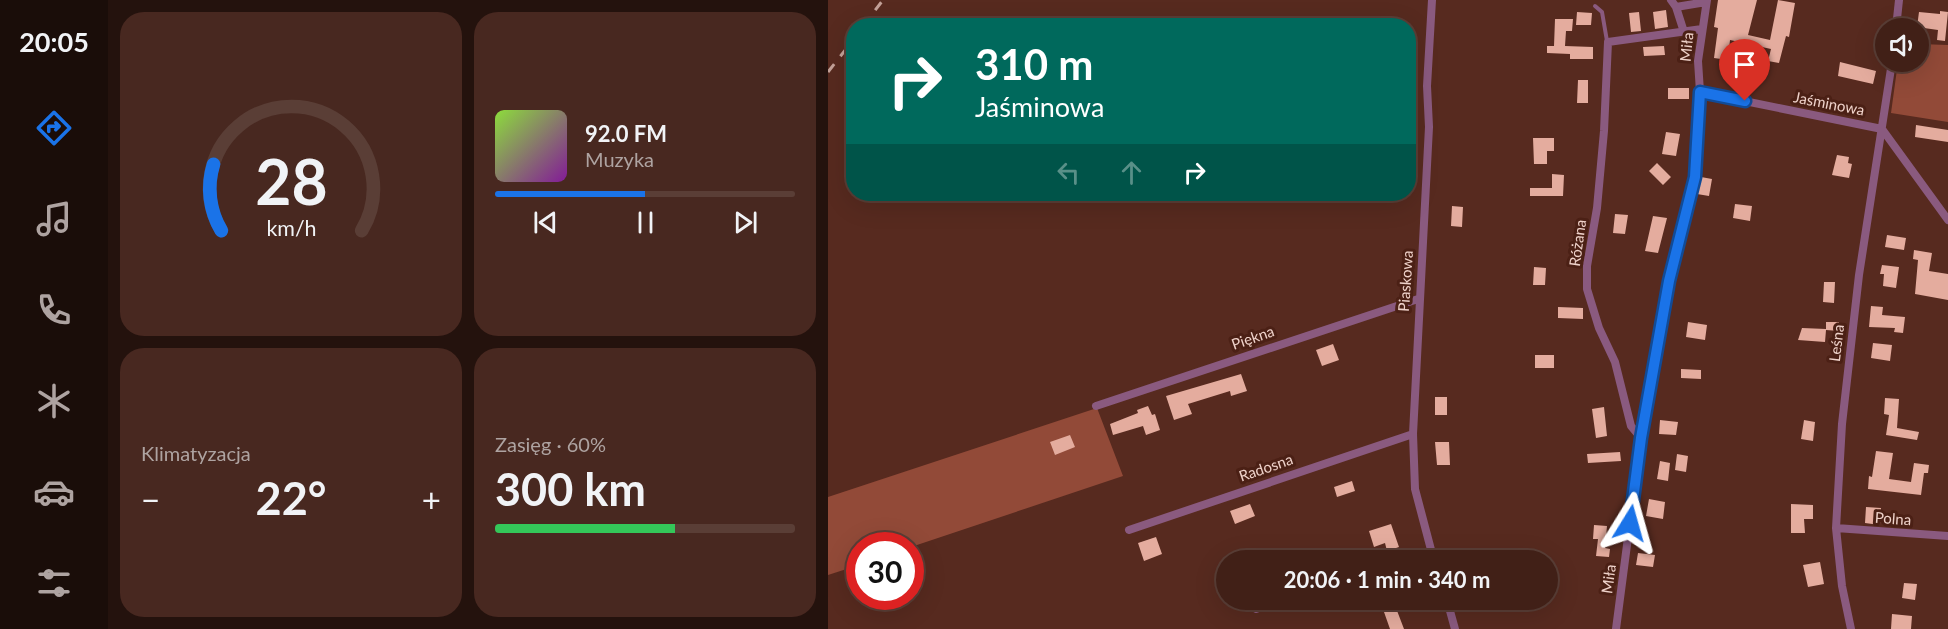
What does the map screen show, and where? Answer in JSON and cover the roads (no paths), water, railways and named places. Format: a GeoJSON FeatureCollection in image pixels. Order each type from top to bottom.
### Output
{"type":"FeatureCollection","features":[{"type":"Feature","properties":{"kind":"street","name":"Piaskowa"},"geometry":{"type":"LineString","coordinates":[[1430,550],[1415,489],[1413,434],[1429,128],[1427,86],[1432,0]]}},
{"type":"Feature","properties":{"kind":"street"},"geometry":{"type":"LineString","coordinates":[[1897,18],[1899,0]]}},
{"type":"Feature","properties":{"kind":"street"},"geometry":{"type":"LineString","coordinates":[[1673,4],[1706,1]]}},
{"type":"Feature","properties":{"kind":"street","name":"Miła"},"geometry":{"type":"LineString","coordinates":[[1616,629],[1641,438],[1669,281],[1695,177],[1700,92],[1698,61],[1706,1]]}},
{"type":"Feature","properties":{"kind":"street","name":"Miła"},"geometry":{"type":"LineString","coordinates":[[1673,4],[1684,32]]}},
{"type":"Feature","properties":{"kind":"street"},"geometry":{"type":"LineString","coordinates":[[1608,42],[1702,29]]}},
{"type":"Feature","properties":{"kind":"street","name":"Różana"},"geometry":{"type":"LineString","coordinates":[[1608,42],[1604,131],[1597,208],[1587,266],[1587,289],[1599,328],[1615,362],[1631,426],[1641,438]]}},
{"type":"Feature","properties":{"kind":"street","name":"Leśna"},"geometry":{"type":"LineString","coordinates":[[1851,629],[1842,586],[1836,528],[1842,424],[1849,349],[1891,72]]}},
{"type":"Feature","properties":{"kind":"street","name":"Jaśminowa"},"geometry":{"type":"LineString","coordinates":[[1700,92],[1882,129]]}},
{"type":"Feature","properties":{"kind":"street"},"geometry":{"type":"LineString","coordinates":[[1882,129],[1948,220]]}},
{"type":"Feature","properties":{"kind":"street","name":"Piękna"},"geometry":{"type":"LineString","coordinates":[[1096,406],[1419,299]]}},
{"type":"Feature","properties":{"kind":"street","name":"Radosna"},"geometry":{"type":"LineString","coordinates":[[1129,530],[1413,434]]}},
{"type":"Feature","properties":{"kind":"street","name":"Polna"},"geometry":{"type":"LineString","coordinates":[[1836,528],[1948,536]]}},
{"type":"Feature","properties":{"kind":"street"},"geometry":{"type":"LineString","coordinates":[[1450,610],[1455,629]]}},
{"type":"Feature","properties":{"kind":"lane","name":"Różana"},"geometry":{"type":"LineString","coordinates":[[1595,6],[1602,12],[1608,42]]}},
{"type":"Feature","properties":{"kind":"railway"},"geometry":{"type":"LineString","coordinates":[[869,18],[883,0]]}},
{"type":"Feature","properties":{"kind":"railway"},"geometry":{"type":"LineString","coordinates":[[828,72],[846,49]]}}]}
